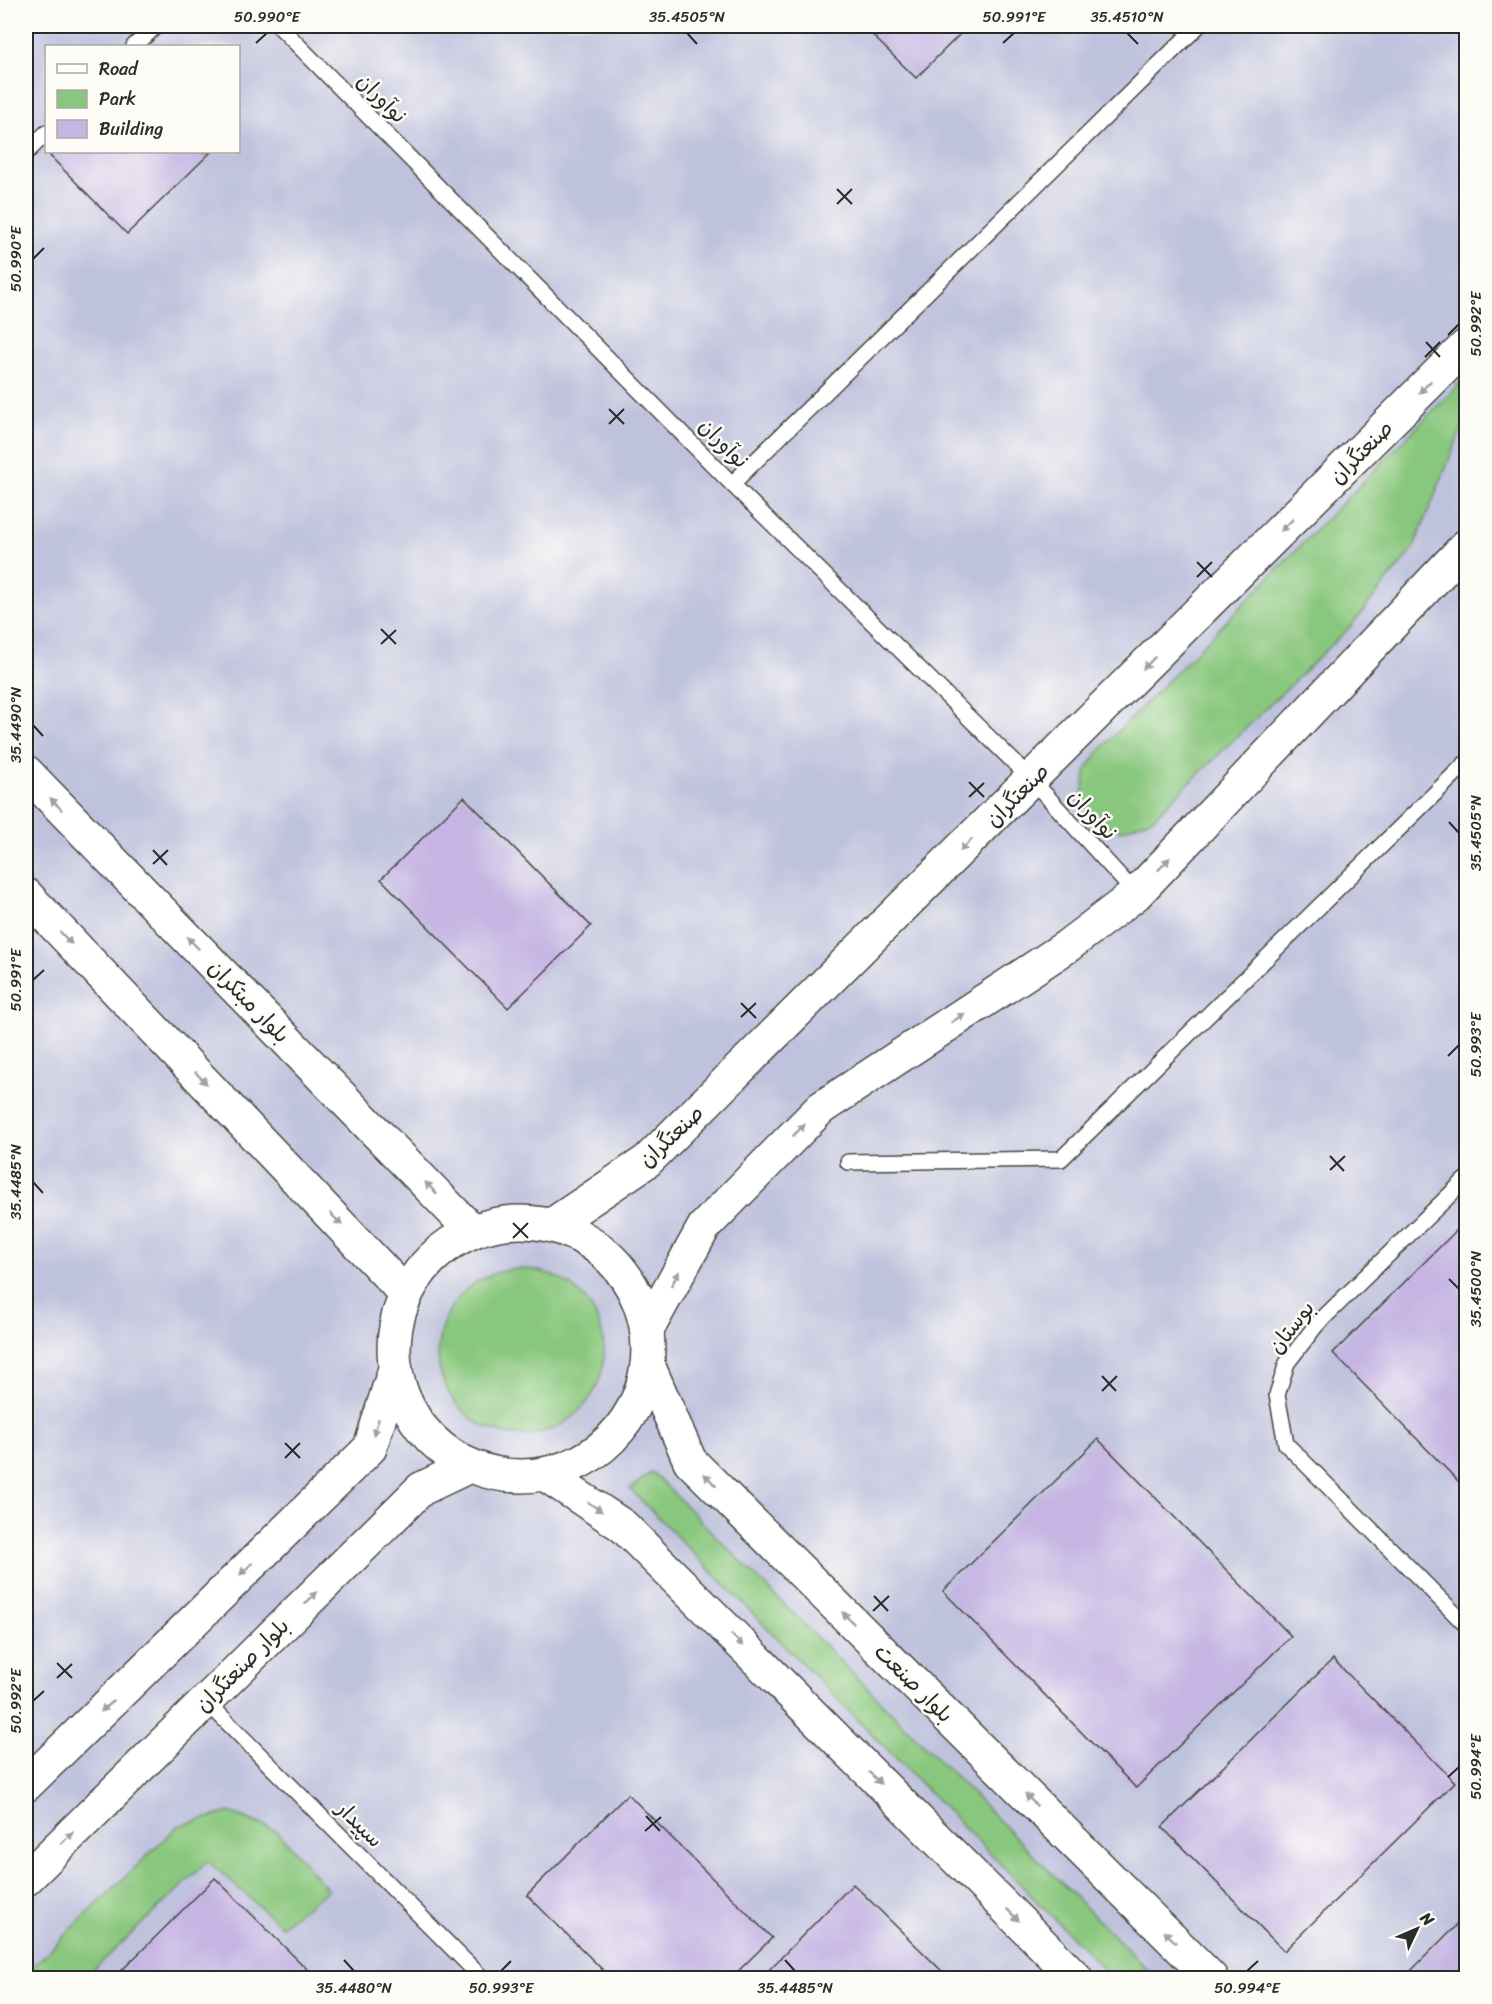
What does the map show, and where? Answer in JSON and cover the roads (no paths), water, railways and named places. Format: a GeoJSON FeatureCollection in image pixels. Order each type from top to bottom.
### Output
{"type":"FeatureCollection","features":[{"type":"Feature","properties":{"kind":"street","name":"صنعتگران"},"geometry":{"type":"LineString","coordinates":[[552,1225],[647,1161],[1467,346]]}},
{"type":"Feature","properties":{"kind":"street"},"geometry":{"type":"LineString","coordinates":[[647,1330],[704,1227],[821,1108],[1066,947],[1136,894],[1467,546]]}},
{"type":"Feature","properties":{"kind":"street","name":"بلوار مبتکران"},"geometry":{"type":"LineString","coordinates":[[26,772],[472,1231]]}},
{"type":"Feature","properties":{"kind":"street"},"geometry":{"type":"LineString","coordinates":[[26,895],[405,1293]]}},
{"type":"Feature","properties":{"kind":"street"},"geometry":{"type":"LineString","coordinates":[[26,1785],[370,1448],[394,1372],[394,1329],[405,1293],[436,1253],[472,1231],[506,1222],[552,1225],[602,1251],[621,1271],[639,1300],[647,1330],[648,1365],[638,1402],[620,1431],[588,1458],[546,1475],[508,1476],[469,1466],[430,1440],[406,1407],[394,1372]]}},
{"type":"Feature","properties":{"kind":"street","name":"بلوار صنعت"},"geometry":{"type":"LineString","coordinates":[[648,1365],[690,1461],[1211,1978]]}},
{"type":"Feature","properties":{"kind":"street","name":"بلوار صنعتگران"},"geometry":{"type":"LineString","coordinates":[[26,1879],[421,1489],[469,1466]]}},
{"type":"Feature","properties":{"kind":"street"},"geometry":{"type":"LineString","coordinates":[[546,1475],[623,1527],[1076,1978]]}},
{"type":"Feature","properties":{"kind":"lane"},"geometry":{"type":"LineString","coordinates":[[135,45],[156,26]]}},
{"type":"Feature","properties":{"kind":"lane","name":"نوآوران"},"geometry":{"type":"LineString","coordinates":[[279,26],[732,484],[1032,780],[1136,894]]}},
{"type":"Feature","properties":{"kind":"lane"},"geometry":{"type":"LineString","coordinates":[[732,484],[1198,26]]}},
{"type":"Feature","properties":{"kind":"lane"},"geometry":{"type":"LineString","coordinates":[[26,153],[45,133]]}},
{"type":"Feature","properties":{"kind":"lane"},"geometry":{"type":"LineString","coordinates":[[848,1162],[1061,1159],[1467,763]]}},
{"type":"Feature","properties":{"kind":"lane","name":"بوستان"},"geometry":{"type":"LineString","coordinates":[[1467,1179],[1317,1324],[1287,1363],[1277,1395],[1286,1444],[1467,1625]]}},
{"type":"Feature","properties":{"kind":"lane","name":"سپیدار"},"geometry":{"type":"LineString","coordinates":[[206,1701],[482,1978]]}}]}
